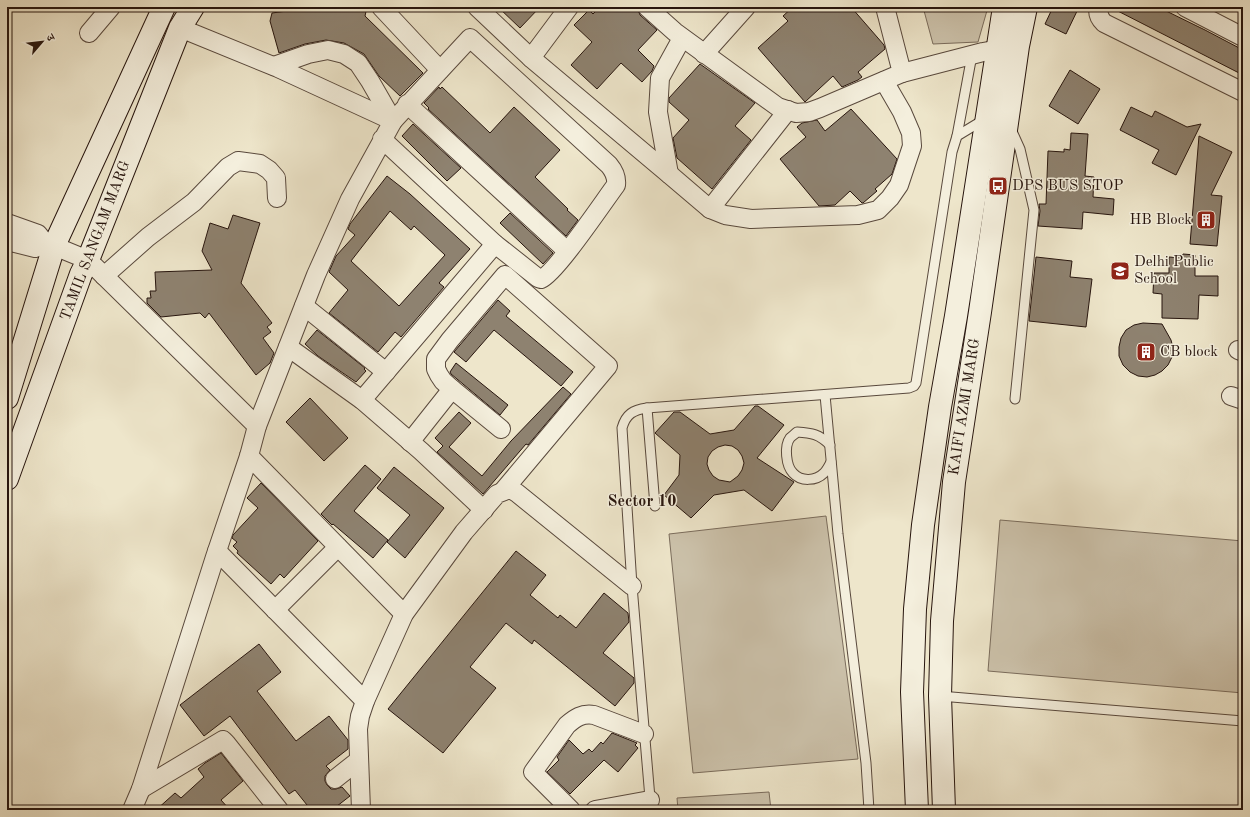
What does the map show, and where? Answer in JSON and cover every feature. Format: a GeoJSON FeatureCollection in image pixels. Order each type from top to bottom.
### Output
{"type":"FeatureCollection","features":[{"type":"Feature","properties":{"kind":"street"},"geometry":{"type":"LineString","coordinates":[[89,33],[111,7]]}},
{"type":"Feature","properties":{"kind":"street","name":"TAMIL SANGAM MARG"},"geometry":{"type":"LineString","coordinates":[[7,398],[50,245],[164,7]]}},
{"type":"Feature","properties":{"kind":"street","name":"TAMIL SANGAM MARG"},"geometry":{"type":"LineString","coordinates":[[7,479],[82,274],[180,28],[193,7]]}},
{"type":"Feature","properties":{"kind":"street"},"geometry":{"type":"LineString","coordinates":[[381,7],[440,70]]}},
{"type":"Feature","properties":{"kind":"street"},"geometry":{"type":"LineString","coordinates":[[476,7],[531,58],[669,174],[710,208],[725,215],[751,219],[858,215],[878,210],[890,198],[899,185],[912,146],[911,133],[902,112],[884,81]]}},
{"type":"Feature","properties":{"kind":"street"},"geometry":{"type":"LineString","coordinates":[[531,58],[569,7]]}},
{"type":"Feature","properties":{"kind":"street"},"geometry":{"type":"LineString","coordinates":[[647,7],[682,38],[704,54],[778,106],[796,113],[809,112],[902,73],[972,55],[1007,48],[1004,7]]}},
{"type":"Feature","properties":{"kind":"street"},"geometry":{"type":"LineString","coordinates":[[704,54],[746,7]]}},
{"type":"Feature","properties":{"kind":"street"},"geometry":{"type":"LineString","coordinates":[[885,7],[902,73]]}},
{"type":"Feature","properties":{"kind":"street","name":"KAIFI AZMI MARG"},"geometry":{"type":"LineString","coordinates":[[944,810],[940,696],[942,621],[954,482],[980,312],[997,119],[1007,48],[1026,7]]}},
{"type":"Feature","properties":{"kind":"street"},"geometry":{"type":"LineString","coordinates":[[1099,7],[1098,16],[1104,22],[1243,92]]}},
{"type":"Feature","properties":{"kind":"street"},"geometry":{"type":"LineString","coordinates":[[1185,7],[1243,37]]}},
{"type":"Feature","properties":{"kind":"street"},"geometry":{"type":"LineString","coordinates":[[180,28],[274,66],[393,122]]}},
{"type":"Feature","properties":{"kind":"street"},"geometry":{"type":"LineString","coordinates":[[132,810],[141,789],[249,456],[256,426],[316,275],[350,199],[382,139],[393,122],[407,104],[470,38],[614,170],[616,185],[567,252],[548,275],[541,279],[495,244],[382,139]]}},
{"type":"Feature","properties":{"kind":"street"},"geometry":{"type":"LineString","coordinates":[[669,174],[658,112],[660,78],[682,38]]}},
{"type":"Feature","properties":{"kind":"street"},"geometry":{"type":"LineString","coordinates":[[274,66],[321,51],[328,50],[344,54],[358,63],[393,122]]}},
{"type":"Feature","properties":{"kind":"street"},"geometry":{"type":"LineString","coordinates":[[407,104],[567,252]]}},
{"type":"Feature","properties":{"kind":"street"},"geometry":{"type":"LineString","coordinates":[[710,208],[788,110]]}},
{"type":"Feature","properties":{"kind":"street"},"geometry":{"type":"LineString","coordinates":[[917,810],[912,692],[915,609],[923,525],[940,407],[956,316],[997,119]]}},
{"type":"Feature","properties":{"kind":"street"},"geometry":{"type":"LineString","coordinates":[[104,276],[148,238],[194,202],[228,166],[238,161],[260,164],[269,170],[276,178],[277,198]]}},
{"type":"Feature","properties":{"kind":"street"},"geometry":{"type":"LineString","coordinates":[[7,223],[38,234],[50,245],[88,260],[256,426]]}},
{"type":"Feature","properties":{"kind":"street"},"geometry":{"type":"LineString","coordinates":[[7,241],[35,248],[50,245]]}},
{"type":"Feature","properties":{"kind":"street"},"geometry":{"type":"LineString","coordinates":[[362,400],[495,244]]}},
{"type":"Feature","properties":{"kind":"street"},"geometry":{"type":"LineString","coordinates":[[361,810],[358,729],[366,701],[404,614],[464,532],[502,491],[608,366],[506,275],[450,340],[436,359],[436,369],[443,381],[501,429]]}},
{"type":"Feature","properties":{"kind":"street"},"geometry":{"type":"LineString","coordinates":[[304,306],[386,372]]}},
{"type":"Feature","properties":{"kind":"street"},"geometry":{"type":"LineString","coordinates":[[288,347],[362,400],[484,510]]}},
{"type":"Feature","properties":{"kind":"street"},"geometry":{"type":"LineString","coordinates":[[410,442],[452,389]]}},
{"type":"Feature","properties":{"kind":"street"},"geometry":{"type":"LineString","coordinates":[[249,456],[404,614]]}},
{"type":"Feature","properties":{"kind":"street"},"geometry":{"type":"LineString","coordinates":[[502,491],[512,490],[517,492],[632,586]]}},
{"type":"Feature","properties":{"kind":"street"},"geometry":{"type":"LineString","coordinates":[[275,610],[338,547]]}},
{"type":"Feature","properties":{"kind":"street"},"geometry":{"type":"LineString","coordinates":[[217,551],[366,701]]}},
{"type":"Feature","properties":{"kind":"street"},"geometry":{"type":"LineString","coordinates":[[571,810],[533,772],[566,725],[574,719],[586,714],[594,715],[644,734]]}},
{"type":"Feature","properties":{"kind":"street"},"geometry":{"type":"LineString","coordinates":[[141,789],[222,740],[226,742],[279,810]]}},
{"type":"Feature","properties":{"kind":"street"},"geometry":{"type":"LineString","coordinates":[[335,779],[359,760]]}},
{"type":"Feature","properties":{"kind":"street"},"geometry":{"type":"LineString","coordinates":[[595,810],[650,805]]}},
{"type":"Feature","properties":{"kind":"lane"},"geometry":{"type":"LineString","coordinates":[[650,805],[632,586],[622,428],[624,421],[636,410],[647,408],[909,388],[915,385],[952,152],[957,136],[972,55]]}},
{"type":"Feature","properties":{"kind":"lane"},"geometry":{"type":"LineString","coordinates":[[957,136],[997,119],[1020,149],[1034,210],[1015,399]]}},
{"type":"Feature","properties":{"kind":"lane"},"geometry":{"type":"LineString","coordinates":[[825,394],[838,534],[866,763],[869,810]]}},
{"type":"Feature","properties":{"kind":"lane"},"geometry":{"type":"LineString","coordinates":[[647,408],[655,506]]}},
{"type":"Feature","properties":{"kind":"lane"},"geometry":{"type":"LineString","coordinates":[[830,445],[822,437],[811,433],[797,432],[790,439],[786,448],[787,460],[793,473],[803,479],[814,479],[824,473],[831,462]]}},
{"type":"Feature","properties":{"kind":"lane"},"geometry":{"type":"LineString","coordinates":[[940,696],[1243,721]]}},
{"type":"Feature","properties":{"kind":"shaded area"},"geometry":{"type":"Polygon","coordinates":[[[923,7],[988,7],[978,42],[933,44],[923,7]]]}},
{"type":"Feature","properties":{"kind":"shaded area"},"geometry":{"type":"Polygon","coordinates":[[[826,516],[858,759],[693,773],[669,534],[826,516]]]}},
{"type":"Feature","properties":{"kind":"shaded area"},"geometry":{"type":"Polygon","coordinates":[[[1000,520],[1243,541],[1243,693],[988,671],[1000,520]]]}},
{"type":"Feature","properties":{"kind":"shaded area"},"geometry":{"type":"Polygon","coordinates":[[[769,792],[771,810],[678,810],[677,798],[769,792]]]}},
{"type":"Feature","properties":{"kind":"building"},"geometry":{"type":"Polygon","coordinates":[[[317,7],[367,7],[365,16],[423,73],[400,96],[379,76],[364,54],[344,43],[326,40],[305,44],[279,53],[270,21],[272,13],[317,7]]]}},
{"type":"Feature","properties":{"kind":"building"},"geometry":{"type":"Polygon","coordinates":[[[498,7],[540,7],[520,28],[498,7]]]}},
{"type":"Feature","properties":{"kind":"building"},"geometry":{"type":"Polygon","coordinates":[[[600,7],[637,7],[640,15],[657,30],[638,50],[654,66],[652,71],[642,82],[621,63],[597,89],[571,65],[592,42],[574,25],[589,10],[593,14],[600,7]]]}},
{"type":"Feature","properties":{"kind":"building"},"geometry":{"type":"Polygon","coordinates":[[[793,7],[851,7],[884,45],[885,49],[858,72],[862,77],[858,80],[842,87],[833,76],[805,102],[758,48],[788,21],[783,16],[793,7]]]}},
{"type":"Feature","properties":{"kind":"building"},"geometry":{"type":"Polygon","coordinates":[[[1053,7],[1079,7],[1066,34],[1045,24],[1053,7]]]}},
{"type":"Feature","properties":{"kind":"building"},"geometry":{"type":"Polygon","coordinates":[[[1110,7],[1158,7],[1205,30],[1243,50],[1243,75],[1110,7]]]}},
{"type":"Feature","properties":{"kind":"building"},"geometry":{"type":"Polygon","coordinates":[[[700,64],[755,103],[735,126],[751,140],[712,189],[677,158],[673,138],[689,120],[669,102],[669,98],[700,64]]]}},
{"type":"Feature","properties":{"kind":"building"},"geometry":{"type":"Polygon","coordinates":[[[1070,70],[1100,89],[1078,124],[1049,106],[1070,70]]]}},
{"type":"Feature","properties":{"kind":"building"},"geometry":{"type":"Polygon","coordinates":[[[439,87],[440,89],[442,87],[490,133],[514,107],[560,150],[535,177],[578,220],[566,236],[428,109],[429,108],[424,103],[439,87]]]}},
{"type":"Feature","properties":{"kind":"building"},"geometry":{"type":"Polygon","coordinates":[[[1131,107],[1152,117],[1155,111],[1187,127],[1201,124],[1176,175],[1152,163],[1159,150],[1120,130],[1131,107]]]}},
{"type":"Feature","properties":{"kind":"building"},"geometry":{"type":"Polygon","coordinates":[[[851,109],[897,159],[892,174],[875,189],[877,191],[863,203],[850,191],[835,205],[819,206],[780,159],[806,137],[797,127],[802,123],[817,120],[825,131],[851,109]]]}},
{"type":"Feature","properties":{"kind":"building"},"geometry":{"type":"Polygon","coordinates":[[[413,124],[461,168],[447,181],[402,136],[413,124]]]}},
{"type":"Feature","properties":{"kind":"building"},"geometry":{"type":"Polygon","coordinates":[[[1071,133],[1088,134],[1085,176],[1094,177],[1093,197],[1114,199],[1113,215],[1083,212],[1082,229],[1038,226],[1040,211],[1039,204],[1046,204],[1048,151],[1064,152],[1064,149],[1070,150],[1071,133]]]}},
{"type":"Feature","properties":{"kind":"building"},"geometry":{"type":"Polygon","coordinates":[[[1199,136],[1232,152],[1211,195],[1222,196],[1217,246],[1190,244],[1199,136]]]}},
{"type":"Feature","properties":{"kind":"building"},"geometry":{"type":"Polygon","coordinates":[[[387,176],[410,194],[470,249],[439,283],[444,287],[401,337],[395,332],[378,352],[329,313],[348,290],[329,272],[336,256],[355,235],[348,229],[350,224],[387,176]],[[390,211],[351,261],[399,306],[445,255],[414,226],[411,230],[390,211]]]}},
{"type":"Feature","properties":{"kind":"building"},"geometry":{"type":"Polygon","coordinates":[[[510,213],[553,253],[543,264],[500,223],[510,213]]]}},
{"type":"Feature","properties":{"kind":"building"},"geometry":{"type":"Polygon","coordinates":[[[233,215],[260,223],[241,283],[272,323],[267,327],[271,332],[263,338],[274,353],[270,363],[256,375],[209,313],[205,318],[200,313],[161,317],[147,303],[147,298],[151,298],[150,291],[156,291],[155,272],[212,270],[202,251],[210,223],[228,229],[233,215]]]}},
{"type":"Feature","properties":{"kind":"building"},"geometry":{"type":"Polygon","coordinates":[[[1183,254],[1195,255],[1195,276],[1218,276],[1218,296],[1199,295],[1198,319],[1162,318],[1162,294],[1153,293],[1154,273],[1169,273],[1169,257],[1181,258],[1183,254]]]}},
{"type":"Feature","properties":{"kind":"building"},"geometry":{"type":"Polygon","coordinates":[[[1036,257],[1072,261],[1070,277],[1092,279],[1086,327],[1029,321],[1036,257]]]}},
{"type":"Feature","properties":{"kind":"building"},"geometry":{"type":"Polygon","coordinates":[[[498,300],[510,311],[506,316],[573,372],[561,386],[494,330],[466,362],[454,352],[498,300]]]}},
{"type":"Feature","properties":{"kind":"building","name":"CB block"},"geometry":{"type":"Polygon","coordinates":[[[1143,323],[1162,324],[1171,340],[1173,348],[1172,357],[1168,365],[1155,375],[1147,377],[1138,376],[1130,372],[1123,365],[1119,356],[1121,338],[1126,330],[1134,325],[1143,323]]]}},
{"type":"Feature","properties":{"kind":"building"},"geometry":{"type":"Polygon","coordinates":[[[317,330],[365,368],[364,369],[366,371],[356,382],[318,356],[305,344],[317,330]]]}},
{"type":"Feature","properties":{"kind":"building"},"geometry":{"type":"Polygon","coordinates":[[[456,363],[508,405],[500,415],[451,374],[450,372],[456,363]]]}},
{"type":"Feature","properties":{"kind":"building"},"geometry":{"type":"Polygon","coordinates":[[[563,387],[571,394],[528,445],[526,444],[483,494],[437,452],[443,446],[435,438],[459,412],[471,423],[449,447],[482,476],[511,441],[563,387]]]}},
{"type":"Feature","properties":{"kind":"building"},"geometry":{"type":"Polygon","coordinates":[[[310,398],[348,438],[324,461],[286,422],[310,398]]]}},
{"type":"Feature","properties":{"kind":"building"},"geometry":{"type":"Polygon","coordinates":[[[755,406],[758,406],[784,425],[757,458],[794,482],[772,511],[744,490],[714,495],[691,518],[664,495],[679,475],[680,455],[655,433],[674,412],[680,412],[710,434],[734,430],[755,406]],[[725,445],[718,447],[712,451],[708,457],[707,464],[709,470],[713,476],[719,480],[730,482],[738,476],[742,470],[744,463],[742,456],[738,450],[732,446],[725,445]]]}},
{"type":"Feature","properties":{"kind":"building"},"geometry":{"type":"Polygon","coordinates":[[[365,465],[381,479],[354,511],[388,540],[373,558],[333,524],[332,525],[321,514],[365,465]]]}},
{"type":"Feature","properties":{"kind":"building"},"geometry":{"type":"Polygon","coordinates":[[[394,467],[444,508],[405,558],[387,542],[410,515],[377,488],[394,467]]]}},
{"type":"Feature","properties":{"kind":"building"},"geometry":{"type":"Polygon","coordinates":[[[261,483],[318,541],[284,578],[280,574],[271,584],[237,553],[238,551],[233,546],[237,542],[232,538],[233,535],[258,508],[247,498],[261,483]]]}},
{"type":"Feature","properties":{"kind":"building"},"geometry":{"type":"Polygon","coordinates":[[[516,551],[546,575],[530,595],[558,618],[560,615],[576,628],[604,593],[628,613],[629,622],[603,653],[634,678],[634,683],[615,706],[534,640],[532,644],[506,623],[470,667],[496,688],[443,753],[388,709],[516,551]]]}},
{"type":"Feature","properties":{"kind":"building"},"geometry":{"type":"Polygon","coordinates":[[[259,644],[281,672],[257,691],[296,741],[329,716],[348,740],[348,749],[326,766],[330,770],[325,776],[327,785],[331,789],[342,787],[350,796],[332,810],[311,810],[295,790],[289,794],[230,716],[204,736],[180,705],[259,644]]]}},
{"type":"Feature","properties":{"kind":"building"},"geometry":{"type":"Polygon","coordinates":[[[612,733],[637,743],[635,745],[638,748],[618,772],[604,760],[570,794],[547,772],[559,760],[557,757],[569,740],[583,754],[589,749],[592,752],[601,742],[603,744],[612,733]]]}},
{"type":"Feature","properties":{"kind":"building"},"geometry":{"type":"Polygon","coordinates":[[[221,753],[243,781],[221,800],[230,810],[156,810],[175,793],[181,798],[204,777],[198,769],[221,753]]]}},
{"type":"Feature","properties":{"kind":"place","name":"DPS BUS STOP"},"geometry":{"type":"Point","coordinates":[998,186]}},
{"type":"Feature","properties":{"kind":"place","name":"HB Block"},"geometry":{"type":"Point","coordinates":[1206,220]}},
{"type":"Feature","properties":{"kind":"place","name":"Delhi Public School"},"geometry":{"type":"Point","coordinates":[1120,271]}},
{"type":"Feature","properties":{"kind":"place","name":"CB block"},"geometry":{"type":"Point","coordinates":[1146,352]}},
{"type":"Feature","properties":{"kind":"district","name":"Sector 10"},"geometry":{"type":"Point","coordinates":[642,502]}}]}
